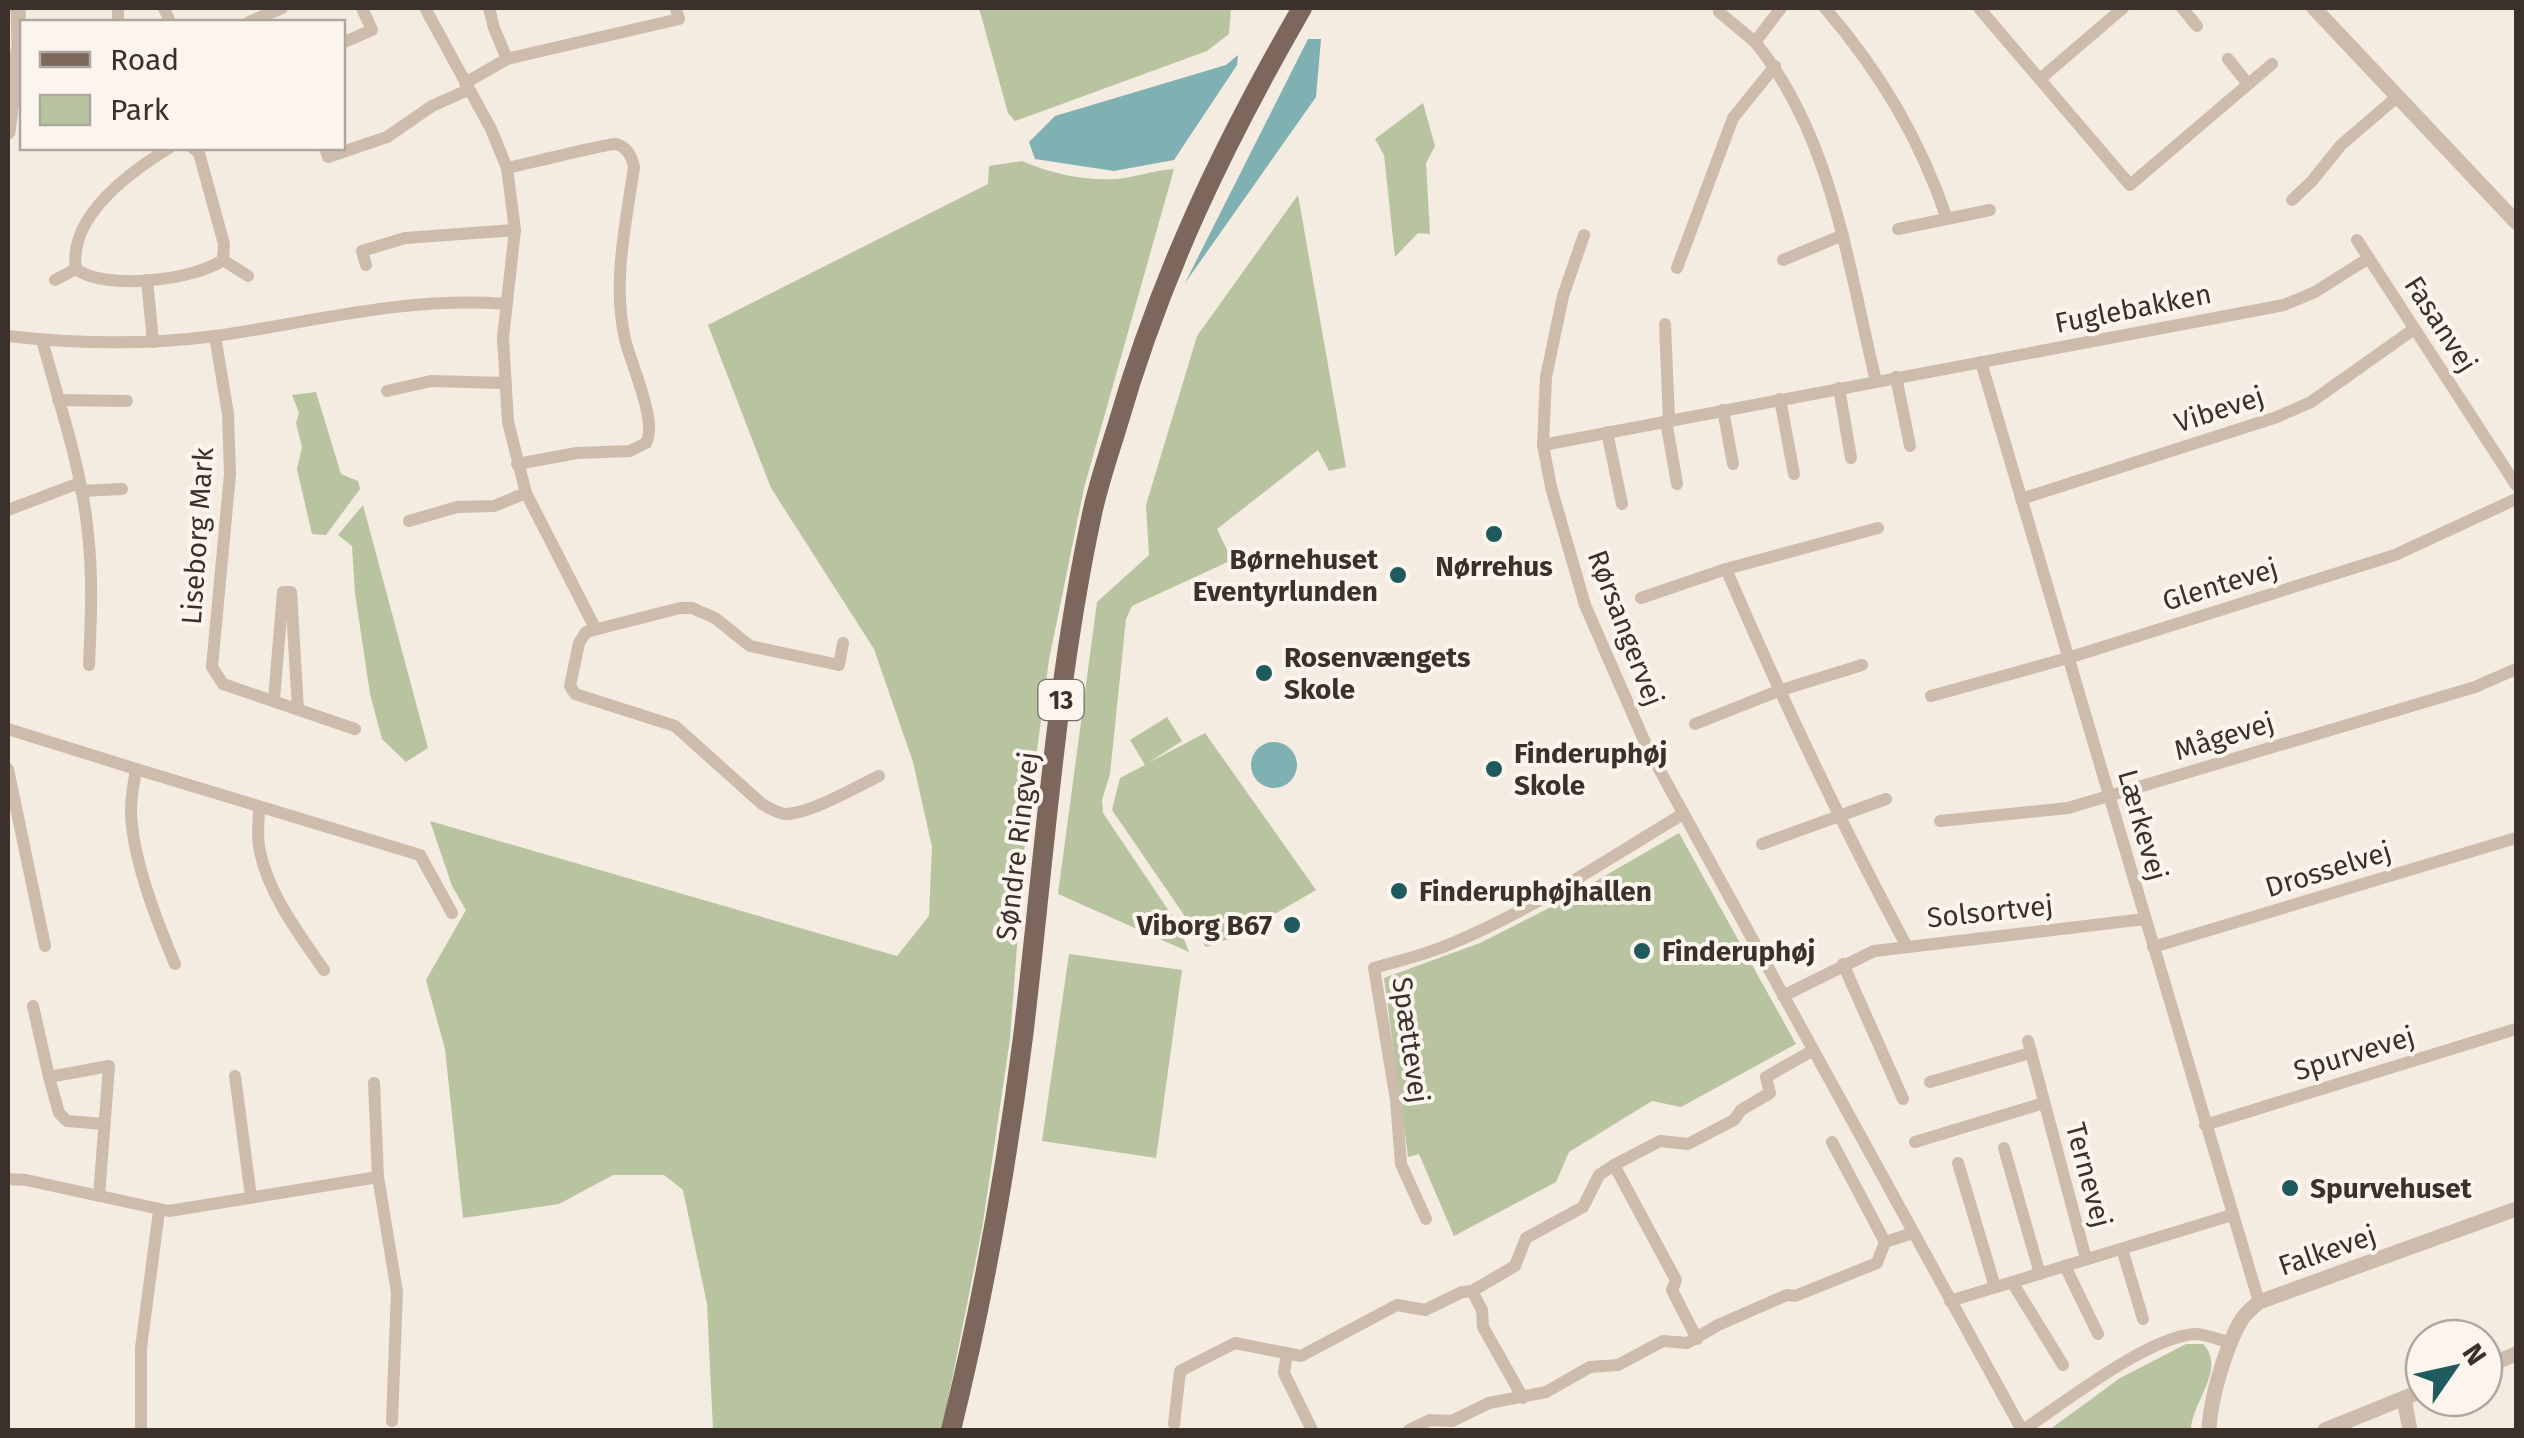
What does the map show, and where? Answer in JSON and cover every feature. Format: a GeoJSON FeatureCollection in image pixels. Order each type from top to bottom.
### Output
{"type":"FeatureCollection","features":[{"type":"Feature","properties":{"kind":"main road","name":"Søndre Ringvej"},"geometry":{"type":"LineString","coordinates":[[951,1430],[994,1231],[1022,1041],[1068,642],[1092,511],[1131,378],[1180,242],[1245,106],[1302,8]]}},
{"type":"Feature","properties":{"kind":"street"},"geometry":{"type":"LineString","coordinates":[[8,132],[18,104],[18,8]]}},
{"type":"Feature","properties":{"kind":"street"},"geometry":{"type":"LineString","coordinates":[[254,20],[282,8]]}},
{"type":"Feature","properties":{"kind":"street"},"geometry":{"type":"LineString","coordinates":[[345,42],[372,30],[362,8]]}},
{"type":"Feature","properties":{"kind":"street"},"geometry":{"type":"LineString","coordinates":[[425,8],[491,129],[507,168],[516,230],[506,304],[504,383],[517,464],[526,493],[596,628]]}},
{"type":"Feature","properties":{"kind":"street"},"geometry":{"type":"LineString","coordinates":[[489,8],[507,59]]}},
{"type":"Feature","properties":{"kind":"street"},"geometry":{"type":"LineString","coordinates":[[1755,42],[1781,8]]}},
{"type":"Feature","properties":{"kind":"street"},"geometry":{"type":"LineString","coordinates":[[1825,8],[1878,75],[1904,117],[1930,170],[1947,219]]}},
{"type":"Feature","properties":{"kind":"street"},"geometry":{"type":"LineString","coordinates":[[1980,8],[2130,185],[2272,64]]}},
{"type":"Feature","properties":{"kind":"street"},"geometry":{"type":"LineString","coordinates":[[2040,78],[2123,8]]}},
{"type":"Feature","properties":{"kind":"street"},"geometry":{"type":"LineString","coordinates":[[2182,8],[2198,26]]}},
{"type":"Feature","properties":{"kind":"street"},"geometry":{"type":"LineString","coordinates":[[2314,8],[2516,222]]}},
{"type":"Feature","properties":{"kind":"street"},"geometry":{"type":"LineString","coordinates":[[326,150],[328,157],[387,137],[507,59],[679,19],[676,9]]}},
{"type":"Feature","properties":{"kind":"street"},"geometry":{"type":"LineString","coordinates":[[1719,12],[1755,42],[1775,66],[1808,133],[1842,235],[1876,381]]}},
{"type":"Feature","properties":{"kind":"street"},"geometry":{"type":"LineString","coordinates":[[2228,59],[2248,84]]}},
{"type":"Feature","properties":{"kind":"street"},"geometry":{"type":"LineString","coordinates":[[1677,268],[1733,118],[1775,66]]}},
{"type":"Feature","properties":{"kind":"street"},"geometry":{"type":"LineString","coordinates":[[2292,200],[2341,145],[2397,97]]}},
{"type":"Feature","properties":{"kind":"street"},"geometry":{"type":"LineString","coordinates":[[507,168],[606,144],[617,144],[630,153],[634,167],[620,296],[624,335],[652,426],[646,442],[630,451],[577,452],[517,464]]}},
{"type":"Feature","properties":{"kind":"street"},"geometry":{"type":"LineString","coordinates":[[76,269],[75,244],[94,213],[117,186],[166,150]]}},
{"type":"Feature","properties":{"kind":"street"},"geometry":{"type":"LineString","coordinates":[[76,269],[95,280],[147,280],[207,272],[223,260],[224,244],[196,150]]}},
{"type":"Feature","properties":{"kind":"street"},"geometry":{"type":"LineString","coordinates":[[1898,229],[1990,210]]}},
{"type":"Feature","properties":{"kind":"street"},"geometry":{"type":"LineString","coordinates":[[366,265],[362,251],[405,238],[516,230]]}},
{"type":"Feature","properties":{"kind":"street","name":"Rørsangervej"},"geometry":{"type":"LineString","coordinates":[[1584,234],[1564,296],[1546,377],[1543,444],[1551,488],[1585,605],[1647,747],[2022,1430]]}},
{"type":"Feature","properties":{"kind":"street"},"geometry":{"type":"LineString","coordinates":[[1783,260],[1842,235]]}},
{"type":"Feature","properties":{"kind":"street","name":"Fasanvej"},"geometry":{"type":"LineString","coordinates":[[2358,240],[2516,486]]}},
{"type":"Feature","properties":{"kind":"street","name":"Fuglebakken"},"geometry":{"type":"LineString","coordinates":[[1543,444],[2284,305],[2316,292],[2368,258]]}},
{"type":"Feature","properties":{"kind":"street"},"geometry":{"type":"LineString","coordinates":[[223,260],[248,276]]}},
{"type":"Feature","properties":{"kind":"street"},"geometry":{"type":"LineString","coordinates":[[55,280],[76,269]]}},
{"type":"Feature","properties":{"kind":"street"},"geometry":{"type":"LineString","coordinates":[[147,280],[153,342]]}},
{"type":"Feature","properties":{"kind":"street"},"geometry":{"type":"LineString","coordinates":[[8,336],[153,342],[215,336],[426,302],[506,304]]}},
{"type":"Feature","properties":{"kind":"street"},"geometry":{"type":"LineString","coordinates":[[1665,324],[1668,421],[1677,484]]}},
{"type":"Feature","properties":{"kind":"street","name":"Vibevej"},"geometry":{"type":"LineString","coordinates":[[2021,499],[2278,417],[2312,402],[2414,329]]}},
{"type":"Feature","properties":{"kind":"street","name":"Liseborg Mark"},"geometry":{"type":"LineString","coordinates":[[215,336],[228,414],[230,474],[212,667],[223,684],[355,730]]}},
{"type":"Feature","properties":{"kind":"street"},"geometry":{"type":"LineString","coordinates":[[42,340],[88,532],[89,664]]}},
{"type":"Feature","properties":{"kind":"street","name":"Lærkevej"},"geometry":{"type":"LineString","coordinates":[[1981,362],[2259,1302]]}},
{"type":"Feature","properties":{"kind":"street"},"geometry":{"type":"LineString","coordinates":[[1896,377],[1910,446]]}},
{"type":"Feature","properties":{"kind":"street"},"geometry":{"type":"LineString","coordinates":[[387,391],[431,382],[504,383]]}},
{"type":"Feature","properties":{"kind":"street"},"geometry":{"type":"LineString","coordinates":[[1839,388],[1851,458]]}},
{"type":"Feature","properties":{"kind":"street"},"geometry":{"type":"LineString","coordinates":[[1780,399],[1794,474]]}},
{"type":"Feature","properties":{"kind":"street"},"geometry":{"type":"LineString","coordinates":[[58,400],[127,401]]}},
{"type":"Feature","properties":{"kind":"street"},"geometry":{"type":"LineString","coordinates":[[1722,410],[1734,464]]}},
{"type":"Feature","properties":{"kind":"street"},"geometry":{"type":"LineString","coordinates":[[1607,432],[1622,504]]}},
{"type":"Feature","properties":{"kind":"street"},"geometry":{"type":"LineString","coordinates":[[8,510],[80,487],[122,489]]}},
{"type":"Feature","properties":{"kind":"street"},"geometry":{"type":"LineString","coordinates":[[409,521],[457,507],[494,506],[526,493]]}},
{"type":"Feature","properties":{"kind":"street","name":"Glentevej"},"geometry":{"type":"LineString","coordinates":[[1931,696],[2068,658],[2395,556],[2516,500]]}},
{"type":"Feature","properties":{"kind":"street"},"geometry":{"type":"LineString","coordinates":[[1641,598],[1726,569],[1878,528]]}},
{"type":"Feature","properties":{"kind":"street"},"geometry":{"type":"LineString","coordinates":[[1726,569],[1778,691],[1906,945]]}},
{"type":"Feature","properties":{"kind":"street"},"geometry":{"type":"LineString","coordinates":[[274,699],[283,592],[291,592],[298,709]]}},
{"type":"Feature","properties":{"kind":"street"},"geometry":{"type":"LineString","coordinates":[[843,644],[839,665],[764,652],[735,637],[715,618],[692,608],[680,608],[586,632],[578,643],[570,686],[575,694],[675,726],[762,804],[786,814],[806,810],[879,776]]}},
{"type":"Feature","properties":{"kind":"street"},"geometry":{"type":"LineString","coordinates":[[1696,724],[1778,691],[1862,664]]}},
{"type":"Feature","properties":{"kind":"street","name":"Mågevej"},"geometry":{"type":"LineString","coordinates":[[1940,821],[2068,808],[2475,687],[2516,669]]}},
{"type":"Feature","properties":{"kind":"street"},"geometry":{"type":"LineString","coordinates":[[8,728],[420,855],[452,913]]}},
{"type":"Feature","properties":{"kind":"street"},"geometry":{"type":"LineString","coordinates":[[136,768],[131,811],[137,844],[156,922],[176,964]]}},
{"type":"Feature","properties":{"kind":"street"},"geometry":{"type":"LineString","coordinates":[[8,769],[44,946]]}},
{"type":"Feature","properties":{"kind":"street"},"geometry":{"type":"LineString","coordinates":[[1762,844],[1886,799]]}},
{"type":"Feature","properties":{"kind":"street"},"geometry":{"type":"LineString","coordinates":[[259,806],[259,846],[267,872],[293,926],[324,970]]}},
{"type":"Feature","properties":{"kind":"street","name":"Spættevej"},"geometry":{"type":"LineString","coordinates":[[1426,1219],[1402,1164],[1396,1100],[1374,968],[1444,947],[1489,927],[1683,814]]}},
{"type":"Feature","properties":{"kind":"street","name":"Drosselvej"},"geometry":{"type":"LineString","coordinates":[[2153,947],[2516,838]]}},
{"type":"Feature","properties":{"kind":"street","name":"Solsortvej"},"geometry":{"type":"LineString","coordinates":[[1783,996],[1874,950],[2145,920]]}},
{"type":"Feature","properties":{"kind":"street"},"geometry":{"type":"LineString","coordinates":[[1843,964],[1903,1100]]}},
{"type":"Feature","properties":{"kind":"street"},"geometry":{"type":"LineString","coordinates":[[33,1006],[59,1113],[67,1121],[105,1124]]}},
{"type":"Feature","properties":{"kind":"street","name":"Spurvevej"},"geometry":{"type":"LineString","coordinates":[[2205,1124],[2516,1029]]}},
{"type":"Feature","properties":{"kind":"street","name":"Ternevej"},"geometry":{"type":"LineString","coordinates":[[1930,1082],[2029,1047],[2086,1259]]}},
{"type":"Feature","properties":{"kind":"street"},"geometry":{"type":"LineString","coordinates":[[1174,1424],[1180,1371],[1235,1342],[1301,1356],[1397,1306],[1425,1310],[1472,1291],[1515,1266],[1526,1238],[1583,1207],[1598,1176],[1660,1141],[1688,1144],[1734,1120],[1741,1110],[1770,1093],[1766,1077],[1812,1052]]}},
{"type":"Feature","properties":{"kind":"street"},"geometry":{"type":"LineString","coordinates":[[50,1077],[108,1066],[100,1196]]}},
{"type":"Feature","properties":{"kind":"street"},"geometry":{"type":"LineString","coordinates":[[235,1076],[250,1197]]}},
{"type":"Feature","properties":{"kind":"street"},"geometry":{"type":"LineString","coordinates":[[374,1082],[378,1177],[397,1292],[392,1420]]}},
{"type":"Feature","properties":{"kind":"street","name":"Ternevej"},"geometry":{"type":"LineString","coordinates":[[1915,1142],[2044,1103]]}},
{"type":"Feature","properties":{"kind":"street"},"geometry":{"type":"LineString","coordinates":[[1832,1142],[1886,1242]]}},
{"type":"Feature","properties":{"kind":"street"},"geometry":{"type":"LineString","coordinates":[[2004,1148],[2040,1274]]}},
{"type":"Feature","properties":{"kind":"street"},"geometry":{"type":"LineString","coordinates":[[1958,1162],[1995,1287]]}},
{"type":"Feature","properties":{"kind":"street"},"geometry":{"type":"LineString","coordinates":[[1614,1165],[1676,1280],[1672,1290],[1698,1339]]}},
{"type":"Feature","properties":{"kind":"street"},"geometry":{"type":"LineString","coordinates":[[8,1179],[158,1211],[378,1177]]}},
{"type":"Feature","properties":{"kind":"street","name":"Falkevej"},"geometry":{"type":"LineString","coordinates":[[2209,1430],[2213,1399],[2242,1317],[2259,1302],[2516,1209]]}},
{"type":"Feature","properties":{"kind":"street"},"geometry":{"type":"LineString","coordinates":[[141,1430],[141,1348],[158,1211]]}},
{"type":"Feature","properties":{"kind":"street"},"geometry":{"type":"LineString","coordinates":[[1950,1301],[2232,1215]]}},
{"type":"Feature","properties":{"kind":"street"},"geometry":{"type":"LineString","coordinates":[[1409,1430],[1430,1420],[1452,1421],[1489,1403],[1546,1392],[1590,1367],[1618,1365],[1663,1341],[1686,1343],[1698,1339],[1718,1325],[1787,1295],[1795,1296],[1877,1263],[1886,1242],[1913,1233]]}},
{"type":"Feature","properties":{"kind":"street"},"geometry":{"type":"LineString","coordinates":[[2122,1249],[2142,1319]]}},
{"type":"Feature","properties":{"kind":"street"},"geometry":{"type":"LineString","coordinates":[[2066,1266],[2098,1334]]}},
{"type":"Feature","properties":{"kind":"street"},"geometry":{"type":"LineString","coordinates":[[2012,1282],[2063,1365]]}},
{"type":"Feature","properties":{"kind":"street"},"geometry":{"type":"LineString","coordinates":[[1472,1291],[1482,1310],[1483,1326],[1523,1398]]}},
{"type":"Feature","properties":{"kind":"street"},"geometry":{"type":"LineString","coordinates":[[2022,1430],[2117,1368],[2168,1341],[2199,1334],[2232,1343]]}},
{"type":"Feature","properties":{"kind":"street"},"geometry":{"type":"LineString","coordinates":[[1286,1353],[1284,1372],[1312,1430]]}},
{"type":"Feature","properties":{"kind":"street"},"geometry":{"type":"LineString","coordinates":[[2325,1430],[2404,1398]]}},
{"type":"Feature","properties":{"kind":"green space"},"geometry":{"type":"Polygon","coordinates":[[[979,8],[1231,8],[1229,34],[1207,51],[1015,121],[1008,113],[979,8]]]}},
{"type":"Feature","properties":{"kind":"green space"},"geometry":{"type":"Polygon","coordinates":[[[1423,103],[1435,146],[1426,163],[1430,234],[1418,233],[1395,257],[1384,155],[1375,139],[1423,103]]]}},
{"type":"Feature","properties":{"kind":"green space"},"geometry":{"type":"Polygon","coordinates":[[[1022,161],[1092,179],[1117,179],[1174,169],[1084,488],[1049,660],[1025,840],[1010,1039],[982,1229],[942,1430],[713,1430],[707,1304],[683,1190],[664,1175],[613,1175],[559,1204],[463,1218],[445,1049],[426,980],[466,910],[452,886],[430,821],[897,956],[929,916],[932,847],[913,762],[874,649],[771,488],[708,325],[988,184],[989,166],[1022,161]]]}},
{"type":"Feature","properties":{"kind":"green space"},"geometry":{"type":"Polygon","coordinates":[[[1298,195],[1346,467],[1329,471],[1318,450],[1217,529],[1232,560],[1132,606],[1126,619],[1103,813],[1179,926],[1189,952],[1058,894],[1097,602],[1149,555],[1146,505],[1197,336],[1298,195]]]}},
{"type":"Feature","properties":{"kind":"green space"},"geometry":{"type":"Polygon","coordinates":[[[316,392],[341,474],[358,481],[360,489],[326,535],[312,534],[297,469],[302,447],[296,423],[299,413],[292,395],[316,392]]]}},
{"type":"Feature","properties":{"kind":"green space"},"geometry":{"type":"Polygon","coordinates":[[[363,505],[428,748],[406,762],[382,739],[370,694],[352,546],[338,535],[363,505]]]}},
{"type":"Feature","properties":{"kind":"green space"},"geometry":{"type":"Polygon","coordinates":[[[1167,717],[1182,741],[1148,763],[1205,733],[1316,890],[1237,936],[1206,947],[1112,810],[1120,778],[1145,765],[1130,740],[1167,717]]]}},
{"type":"Feature","properties":{"kind":"green space"},"geometry":{"type":"Polygon","coordinates":[[[1679,833],[1796,1044],[1681,1107],[1652,1101],[1569,1152],[1556,1182],[1454,1236],[1419,1154],[1408,1157],[1384,978],[1480,943],[1679,833]]]}},
{"type":"Feature","properties":{"kind":"green space"},"geometry":{"type":"Polygon","coordinates":[[[1069,954],[1182,970],[1156,1158],[1042,1141],[1069,954]]]}},
{"type":"Feature","properties":{"kind":"green space"},"geometry":{"type":"Polygon","coordinates":[[[2186,1344],[2203,1344],[2211,1364],[2191,1430],[2049,1430],[2120,1378],[2186,1344]]]}},
{"type":"Feature","properties":{"kind":"water"},"geometry":{"type":"Polygon","coordinates":[[[1308,39],[1321,39],[1316,97],[1185,283],[1308,39]]]}},
{"type":"Feature","properties":{"kind":"water"},"geometry":{"type":"Polygon","coordinates":[[[1238,55],[1237,65],[1174,160],[1114,171],[1035,159],[1029,142],[1055,116],[1226,65],[1238,55]]]}},
{"type":"Feature","properties":{"kind":"water"},"geometry":{"type":"Polygon","coordinates":[[[1274,742],[1290,749],[1297,765],[1290,781],[1274,788],[1258,781],[1251,765],[1258,749],[1274,742]]]}},
{"type":"Feature","properties":{"kind":"place","name":"Nørrehus"},"geometry":{"type":"Point","coordinates":[1494,534]}},
{"type":"Feature","properties":{"kind":"place","name":"Børnehuset Eventyrlunden"},"geometry":{"type":"Point","coordinates":[1398,575]}},
{"type":"Feature","properties":{"kind":"place","name":"Rosenvængets Skole"},"geometry":{"type":"Point","coordinates":[1264,673]}},
{"type":"Feature","properties":{"kind":"place","name":"Finderuphøj Skole"},"geometry":{"type":"Point","coordinates":[1494,769]}},
{"type":"Feature","properties":{"kind":"place","name":"Finderuphøjhallen"},"geometry":{"type":"Point","coordinates":[1399,891]}},
{"type":"Feature","properties":{"kind":"place","name":"Viborg B67"},"geometry":{"type":"Point","coordinates":[1292,925]}},
{"type":"Feature","properties":{"kind":"place","name":"Finderuphøj"},"geometry":{"type":"Point","coordinates":[1642,951]}},
{"type":"Feature","properties":{"kind":"place","name":"Spurvehuset"},"geometry":{"type":"Point","coordinates":[2290,1188]}}]}
